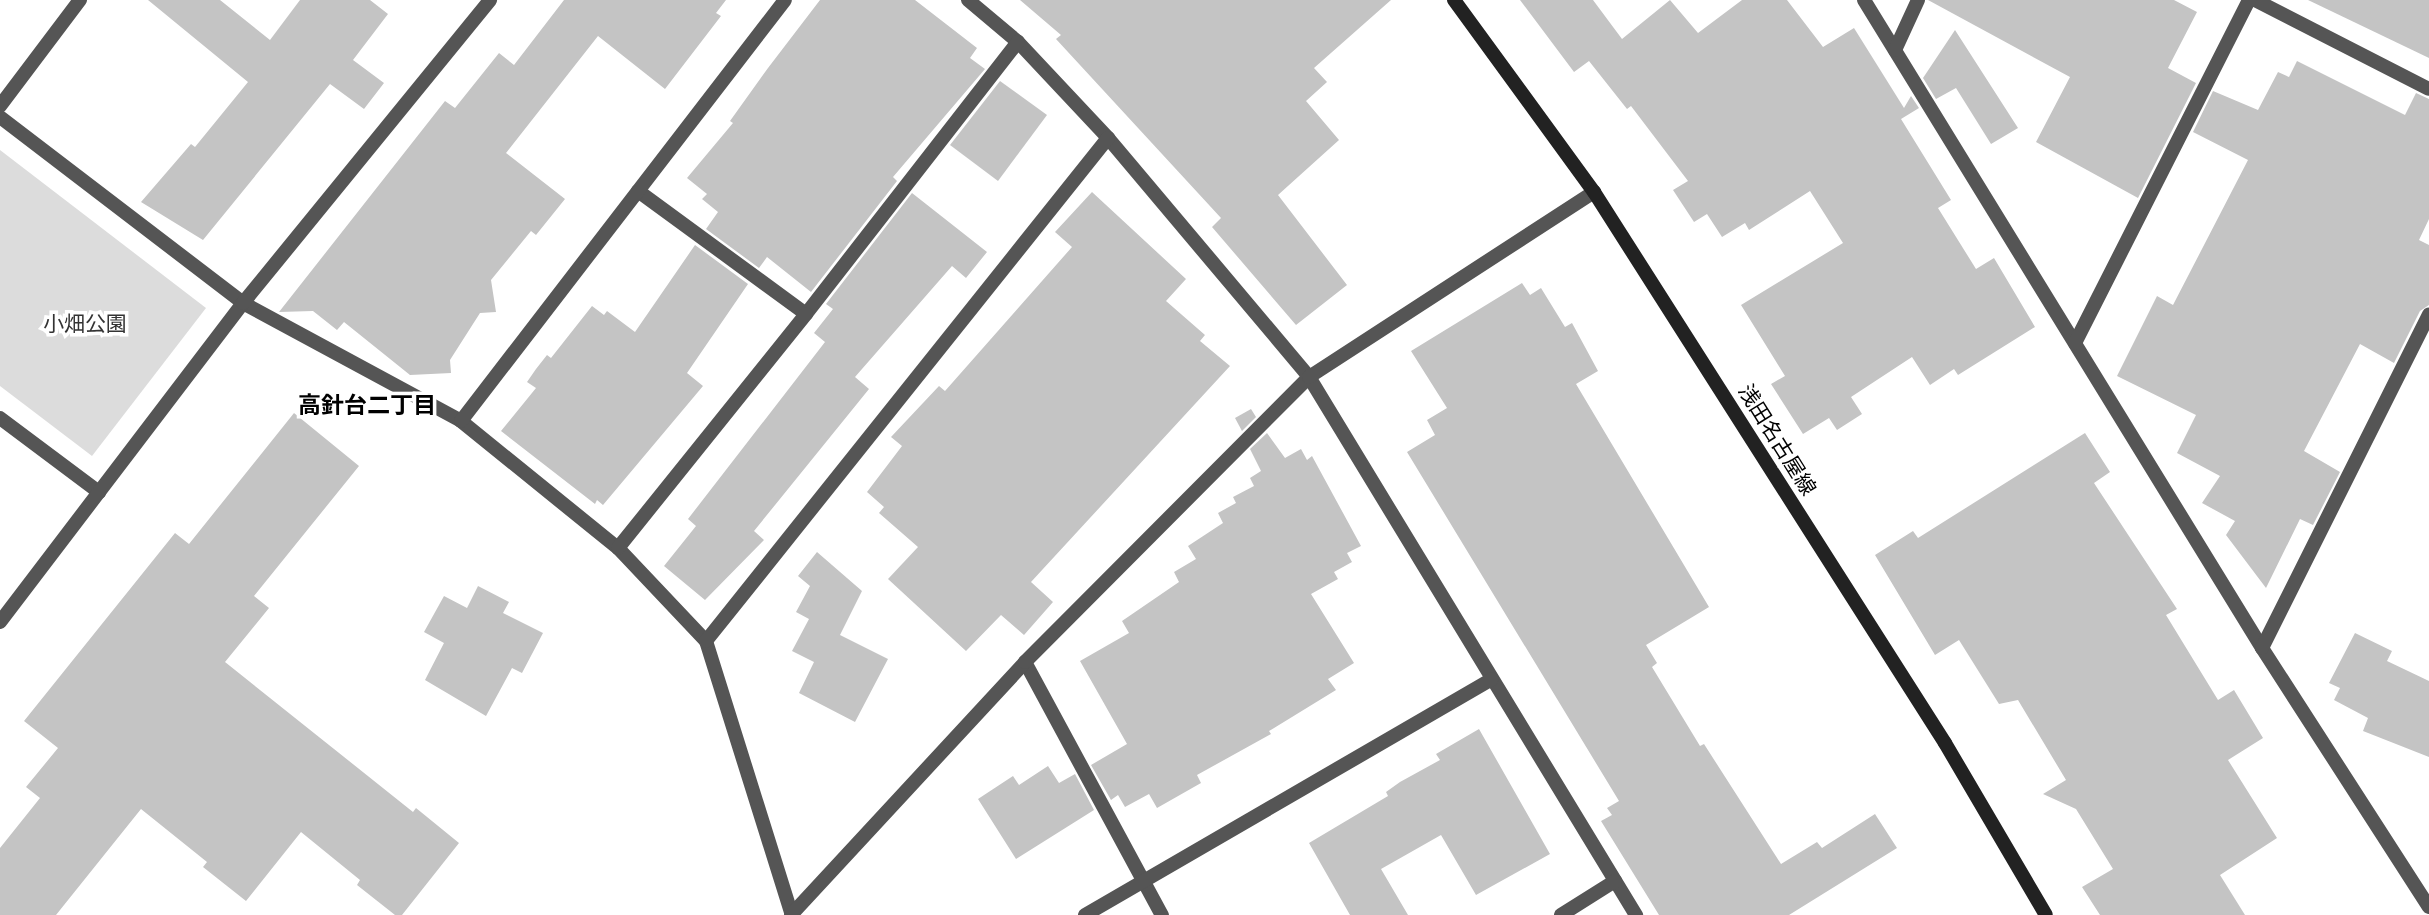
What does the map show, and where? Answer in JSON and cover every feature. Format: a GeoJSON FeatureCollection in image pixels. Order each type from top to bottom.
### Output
{"type":"FeatureCollection","features":[{"type":"Feature","properties":{"kind":"main road","name":"浅田名古屋線"},"geometry":{"type":"LineString","coordinates":[[1454,0],[1594,192],[1945,743],[2046,915]]}},
{"type":"Feature","properties":{"kind":"street"},"geometry":{"type":"LineString","coordinates":[[0,106],[80,0]]}},
{"type":"Feature","properties":{"kind":"street"},"geometry":{"type":"LineString","coordinates":[[0,622],[243,303],[490,0]]}},
{"type":"Feature","properties":{"kind":"street"},"geometry":{"type":"LineString","coordinates":[[461,421],[785,0]]}},
{"type":"Feature","properties":{"kind":"street"},"geometry":{"type":"LineString","coordinates":[[968,0],[1018,42],[1108,138],[1309,377],[1636,915]]}},
{"type":"Feature","properties":{"kind":"street"},"geometry":{"type":"LineString","coordinates":[[1864,0],[2262,648],[2429,907]]}},
{"type":"Feature","properties":{"kind":"street"},"geometry":{"type":"LineString","coordinates":[[1895,50],[1918,0]]}},
{"type":"Feature","properties":{"kind":"street"},"geometry":{"type":"LineString","coordinates":[[2075,344],[2249,0]]}},
{"type":"Feature","properties":{"kind":"street"},"geometry":{"type":"LineString","coordinates":[[2255,0],[2429,89]]}},
{"type":"Feature","properties":{"kind":"street"},"geometry":{"type":"LineString","coordinates":[[618,548],[806,314],[1018,42]]}},
{"type":"Feature","properties":{"kind":"street"},"geometry":{"type":"LineString","coordinates":[[0,117],[243,303],[461,421],[618,548],[706,641],[792,915],[1025,662],[1309,377],[1594,192]]}},
{"type":"Feature","properties":{"kind":"street"},"geometry":{"type":"LineString","coordinates":[[706,641],[1108,138]]}},
{"type":"Feature","properties":{"kind":"street"},"geometry":{"type":"LineString","coordinates":[[638,191],[806,314]]}},
{"type":"Feature","properties":{"kind":"street"},"geometry":{"type":"LineString","coordinates":[[2262,648],[2429,314]]}},
{"type":"Feature","properties":{"kind":"street"},"geometry":{"type":"LineString","coordinates":[[0,418],[99,492]]}},
{"type":"Feature","properties":{"kind":"street"},"geometry":{"type":"LineString","coordinates":[[1025,662],[1162,915]]}},
{"type":"Feature","properties":{"kind":"street"},"geometry":{"type":"LineString","coordinates":[[1084,915],[1492,679]]}},
{"type":"Feature","properties":{"kind":"street"},"geometry":{"type":"LineString","coordinates":[[1561,915],[1615,881]]}},
{"type":"Feature","properties":{"kind":"green space","name":"小畑公園"},"geometry":{"type":"Polygon","coordinates":[[[0,150],[206,308],[92,456],[0,386],[0,150]]]}},
{"type":"Feature","properties":{"kind":"building"},"geometry":{"type":"Polygon","coordinates":[[[148,0],[220,0],[270,40],[300,0],[370,0],[388,14],[353,60],[384,83],[364,109],[330,84],[203,240],[141,202],[191,144],[195,147],[248,82],[148,0]]]}},
{"type":"Feature","properties":{"kind":"building"},"geometry":{"type":"Polygon","coordinates":[[[564,0],[726,0],[716,13],[721,16],[665,89],[598,36],[506,153],[565,199],[536,235],[531,231],[491,280],[496,312],[480,313],[450,360],[451,373],[410,375],[344,322],[337,330],[313,311],[279,312],[445,101],[455,108],[499,53],[514,65],[564,0]]]}},
{"type":"Feature","properties":{"kind":"building"},"geometry":{"type":"Polygon","coordinates":[[[820,0],[915,0],[977,48],[970,58],[985,69],[893,177],[897,181],[811,292],[767,257],[759,268],[706,229],[718,212],[702,199],[707,194],[687,178],[733,123],[730,121],[820,0]]]}},
{"type":"Feature","properties":{"kind":"building"},"geometry":{"type":"Polygon","coordinates":[[[1020,0],[1391,0],[1314,68],[1327,82],[1306,101],[1339,140],[1278,195],[1347,285],[1296,325],[1212,227],[1221,218],[1056,39],[1061,35],[1020,0]]]}},
{"type":"Feature","properties":{"kind":"building"},"geometry":{"type":"Polygon","coordinates":[[[1520,0],[1593,0],[1622,39],[1670,0],[1698,33],[1742,0],[1787,0],[1823,47],[1854,28],[1904,108],[1911,96],[1919,108],[1901,119],[1951,200],[1938,208],[1976,269],[1994,258],[2035,327],[1958,375],[1954,369],[1930,385],[1912,357],[1851,397],[1862,414],[1837,430],[1829,418],[1803,434],[1771,384],[1785,376],[1741,305],[1843,243],[1810,191],[1749,230],[1745,223],[1722,237],[1707,214],[1694,222],[1673,190],[1688,181],[1631,106],[1627,109],[1589,61],[1574,72],[1520,0]]]}},
{"type":"Feature","properties":{"kind":"building"},"geometry":{"type":"Polygon","coordinates":[[[1928,0],[2174,0],[2197,12],[2168,68],[2196,83],[2138,198],[2036,142],[2070,77],[1928,0]]]}},
{"type":"Feature","properties":{"kind":"building"},"geometry":{"type":"Polygon","coordinates":[[[2308,0],[2429,0],[2429,58],[2308,0]]]}},
{"type":"Feature","properties":{"kind":"building"},"geometry":{"type":"Polygon","coordinates":[[[1955,30],[2018,128],[1991,144],[1956,88],[1936,99],[1923,78],[1955,30]]]}},
{"type":"Feature","properties":{"kind":"building"},"geometry":{"type":"Polygon","coordinates":[[[2297,61],[2405,115],[2416,93],[2429,99],[2429,219],[2419,240],[2429,245],[2429,305],[2420,311],[2394,363],[2360,344],[2304,451],[2340,472],[2313,525],[2300,519],[2266,588],[2226,535],[2235,521],[2202,503],[2220,476],[2177,453],[2196,415],[2117,376],[2157,296],[2173,305],[2248,160],[2193,132],[2213,91],[2258,110],[2278,72],[2289,77],[2297,61]]]}},
{"type":"Feature","properties":{"kind":"building"},"geometry":{"type":"Polygon","coordinates":[[[1000,81],[1047,115],[998,181],[950,145],[1000,81]]]}},
{"type":"Feature","properties":{"kind":"building"},"geometry":{"type":"Polygon","coordinates":[[[1092,192],[1186,279],[1166,301],[1205,335],[1200,341],[1230,366],[1031,582],[1053,602],[1024,635],[1001,615],[966,651],[888,579],[918,547],[879,513],[884,507],[867,492],[902,446],[891,437],[939,386],[945,391],[1072,247],[1055,232],[1092,192]]]}},
{"type":"Feature","properties":{"kind":"building"},"geometry":{"type":"Polygon","coordinates":[[[912,193],[987,252],[966,278],[952,266],[855,377],[869,389],[754,531],[764,540],[705,600],[664,566],[696,526],[688,519],[825,342],[814,333],[833,309],[826,304],[912,193]]]}},
{"type":"Feature","properties":{"kind":"building"},"geometry":{"type":"Polygon","coordinates":[[[695,245],[748,284],[687,373],[703,386],[603,505],[597,500],[595,504],[501,431],[536,388],[527,382],[536,369],[547,355],[551,358],[592,306],[604,315],[607,311],[635,332],[695,245]]]}},
{"type":"Feature","properties":{"kind":"building"},"geometry":{"type":"Polygon","coordinates":[[[1522,283],[1530,295],[1541,288],[1565,327],[1572,323],[1598,371],[1576,384],[1709,607],[1646,645],[1657,663],[1652,667],[1700,746],[1704,744],[1781,864],[1817,842],[1822,848],[1875,814],[1897,848],[1789,915],[1659,915],[1601,821],[1612,815],[1607,808],[1619,801],[1407,452],[1435,435],[1427,420],[1447,408],[1411,351],[1522,283]]]}},
{"type":"Feature","properties":{"kind":"building"},"geometry":{"type":"Polygon","coordinates":[[[1251,409],[1256,417],[1242,431],[1235,418],[1251,409]]]}},
{"type":"Feature","properties":{"kind":"building"},"geometry":{"type":"Polygon","coordinates":[[[294,413],[359,466],[254,596],[269,608],[225,662],[413,812],[416,808],[459,843],[402,915],[395,915],[357,885],[360,880],[301,832],[246,901],[203,867],[207,862],[141,809],[56,915],[0,915],[0,848],[40,798],[26,787],[58,748],[24,721],[175,533],[189,544],[294,413]]]}},
{"type":"Feature","properties":{"kind":"building"},"geometry":{"type":"Polygon","coordinates":[[[1267,433],[1285,458],[1301,449],[1307,460],[1312,456],[1361,546],[1347,553],[1352,562],[1334,572],[1338,579],[1311,594],[1354,663],[1328,679],[1336,690],[1269,731],[1271,734],[1197,775],[1201,783],[1157,808],[1149,794],[1125,807],[1118,795],[1111,800],[1091,765],[1127,744],[1080,661],[1129,633],[1122,621],[1179,582],[1174,572],[1196,559],[1188,546],[1223,523],[1218,513],[1236,503],[1233,497],[1254,486],[1250,478],[1261,471],[1250,449],[1267,433]]]}},
{"type":"Feature","properties":{"kind":"building"},"geometry":{"type":"Polygon","coordinates":[[[2085,433],[2110,472],[2094,483],[2177,609],[2166,615],[2218,700],[2234,690],[2263,738],[2228,760],[2277,838],[2220,875],[2245,915],[2100,915],[2082,887],[2113,869],[2076,809],[2043,794],[2066,780],[2018,700],[1999,704],[1959,640],[1935,655],[1875,555],[1913,531],[1918,538],[2085,433]]]}},
{"type":"Feature","properties":{"kind":"building"},"geometry":{"type":"Polygon","coordinates":[[[817,552],[862,591],[840,635],[888,659],[855,722],[799,693],[814,662],[792,651],[809,619],[796,612],[810,586],[798,576],[817,552]]]}},
{"type":"Feature","properties":{"kind":"building"},"geometry":{"type":"Polygon","coordinates":[[[478,586],[509,602],[503,613],[543,633],[522,673],[512,668],[486,716],[425,680],[444,643],[424,632],[444,596],[467,608],[478,586]]]}},
{"type":"Feature","properties":{"kind":"building"},"geometry":{"type":"Polygon","coordinates":[[[2355,633],[2392,651],[2387,661],[2429,681],[2429,757],[2363,731],[2368,718],[2334,700],[2340,688],[2329,683],[2355,633]]]}},
{"type":"Feature","properties":{"kind":"building"},"geometry":{"type":"Polygon","coordinates":[[[1479,729],[1550,854],[1476,895],[1441,835],[1381,869],[1408,915],[1350,915],[1309,843],[1388,796],[1386,792],[1400,782],[1440,760],[1436,754],[1479,729]]]}},
{"type":"Feature","properties":{"kind":"building"},"geometry":{"type":"Polygon","coordinates":[[[1048,766],[1059,783],[1075,774],[1094,810],[1016,859],[978,799],[1013,776],[1019,785],[1048,766]]]}},
{"type":"Feature","properties":{"kind":"district","name":"高針台二丁目"},"geometry":{"type":"Point","coordinates":[367,405]}}]}
